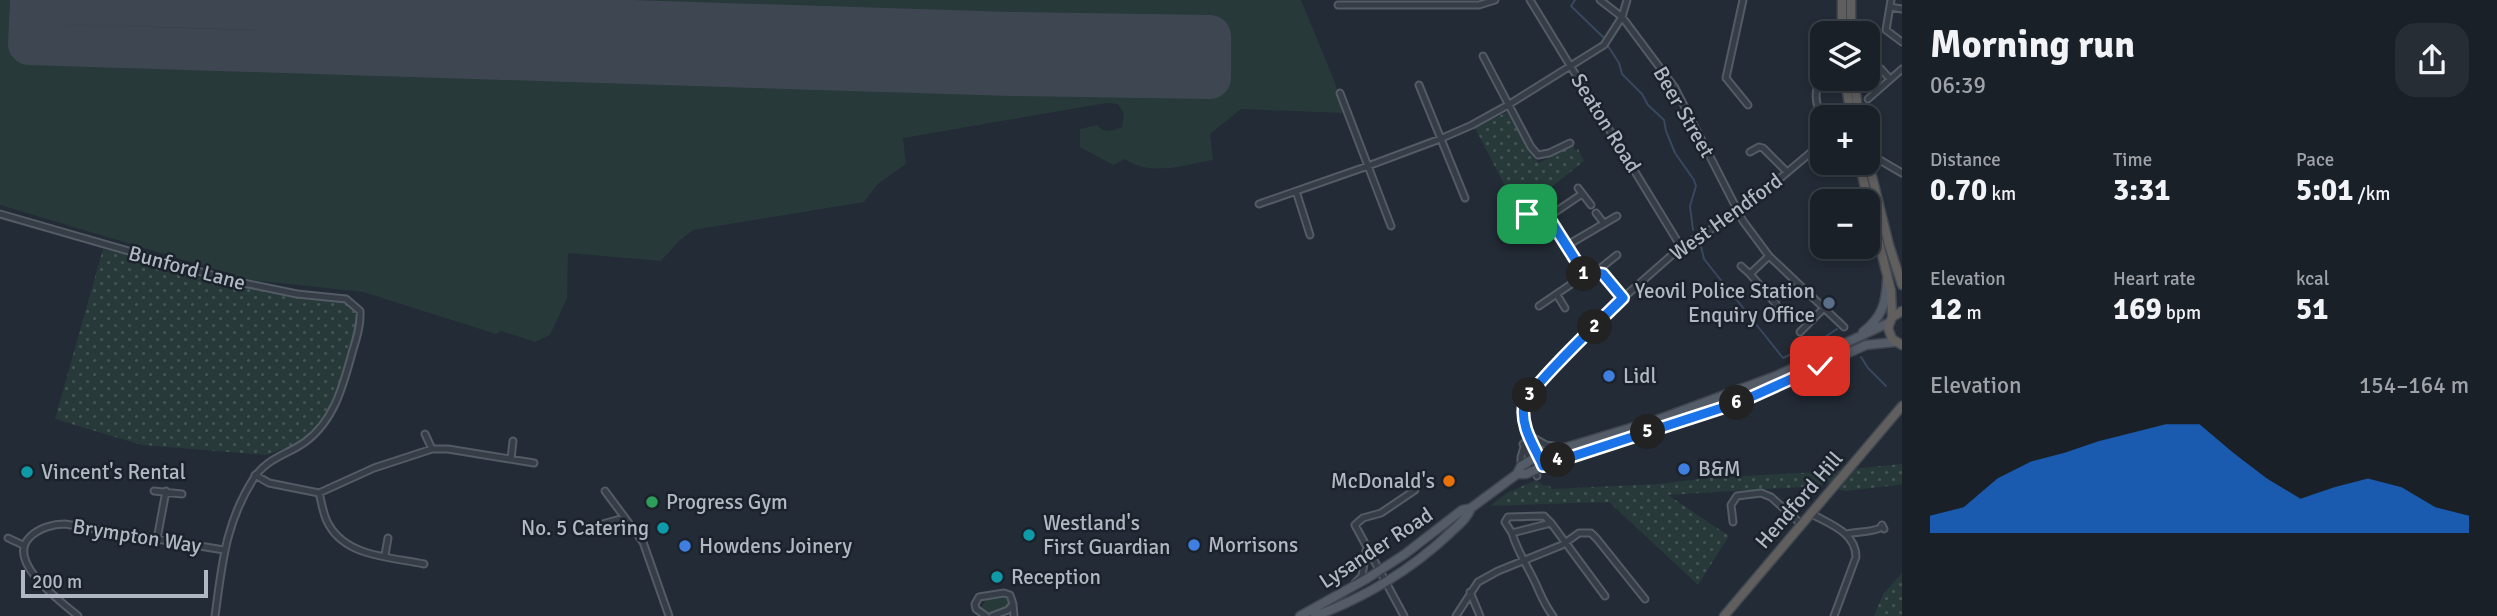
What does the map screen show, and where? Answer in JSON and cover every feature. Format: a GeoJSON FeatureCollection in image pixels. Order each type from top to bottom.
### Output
{"type":"FeatureCollection","features":[{"type":"Feature","properties":{"kind":"highway"},"geometry":{"type":"LineString","coordinates":[[1842,0],[1842,21]]}},
{"type":"Feature","properties":{"kind":"highway"},"geometry":{"type":"LineString","coordinates":[[1851,0],[1851,21]]}},
{"type":"Feature","properties":{"kind":"highway"},"geometry":{"type":"LineString","coordinates":[[1863,175],[1891,291],[1890,336],[1900,345]]}},
{"type":"Feature","properties":{"kind":"highway"},"geometry":{"type":"LineString","coordinates":[[1872,175],[1902,285]]}},
{"type":"Feature","properties":{"kind":"highway"},"geometry":{"type":"LineString","coordinates":[[1890,320],[1902,311]]}},
{"type":"Feature","properties":{"kind":"highway","name":"Hendford Hill"},"geometry":{"type":"LineString","coordinates":[[1724,616],[1902,406]]}},
{"type":"Feature","properties":{"kind":"main road"},"geometry":{"type":"LineString","coordinates":[[1859,337],[1878,318],[1884,306],[1887,274]]}},
{"type":"Feature","properties":{"kind":"main road","name":"Lysander Road"},"geometry":{"type":"LineString","coordinates":[[1300,616],[1405,554],[1462,510],[1471,508],[1534,458],[1657,420],[1776,376],[1890,320]]}},
{"type":"Feature","properties":{"kind":"main road","name":"Lysander Road"},"geometry":{"type":"LineString","coordinates":[[1519,470],[1526,474],[1740,402],[1866,345],[1900,345]]}},
{"type":"Feature","properties":{"kind":"main road","name":"Lysander Road"},"geometry":{"type":"LineString","coordinates":[[1315,616],[1360,597],[1385,582],[1434,548],[1468,516],[1471,508]]}},
{"type":"Feature","properties":{"kind":"street"},"geometry":{"type":"LineString","coordinates":[[1338,5],[1479,5],[1495,0]]}},
{"type":"Feature","properties":{"kind":"street","name":"Seaton Road"},"geometry":{"type":"LineString","coordinates":[[1530,0],[1681,247]]}},
{"type":"Feature","properties":{"kind":"street","name":"Beer Street"},"geometry":{"type":"LineString","coordinates":[[1600,0],[1622,17],[1675,88],[1743,221],[1769,256],[1844,327]]}},
{"type":"Feature","properties":{"kind":"street"},"geometry":{"type":"LineString","coordinates":[[1259,204],[1368,166],[1472,125],[1604,45],[1622,17],[1627,0]]}},
{"type":"Feature","properties":{"kind":"street"},"geometry":{"type":"LineString","coordinates":[[1726,78],[1743,0]]}},
{"type":"Feature","properties":{"kind":"street"},"geometry":{"type":"LineString","coordinates":[[1902,9],[1890,3],[1886,30],[1902,43]]}},
{"type":"Feature","properties":{"kind":"street"},"geometry":{"type":"LineString","coordinates":[[1483,56],[1531,147],[1538,155],[1549,153],[1570,142]]}},
{"type":"Feature","properties":{"kind":"street"},"geometry":{"type":"LineString","coordinates":[[1880,68],[1890,79]]}},
{"type":"Feature","properties":{"kind":"street"},"geometry":{"type":"LineString","coordinates":[[1868,99],[1901,73]]}},
{"type":"Feature","properties":{"kind":"street"},"geometry":{"type":"LineString","coordinates":[[1717,82],[1726,78]]}},
{"type":"Feature","properties":{"kind":"street"},"geometry":{"type":"LineString","coordinates":[[1726,78],[1748,105]]}},
{"type":"Feature","properties":{"kind":"street"},"geometry":{"type":"LineString","coordinates":[[1419,85],[1465,198]]}},
{"type":"Feature","properties":{"kind":"street"},"geometry":{"type":"LineString","coordinates":[[1340,93],[1391,226]]}},
{"type":"Feature","properties":{"kind":"street"},"geometry":{"type":"LineString","coordinates":[[1750,152],[1759,147],[1763,148],[1787,172]]}},
{"type":"Feature","properties":{"kind":"street","name":"West Hendford"},"geometry":{"type":"LineString","coordinates":[[1534,458],[1523,420],[1524,402],[1543,378],[1623,298],[1681,247],[1740,212],[1810,153]]}},
{"type":"Feature","properties":{"kind":"street"},"geometry":{"type":"LineString","coordinates":[[1880,160],[1902,173]]}},
{"type":"Feature","properties":{"kind":"street"},"geometry":{"type":"LineString","coordinates":[[1296,191],[1310,235]]}},
{"type":"Feature","properties":{"kind":"street"},"geometry":{"type":"LineString","coordinates":[[1510,224],[1527,214],[1534,215],[1539,223],[1549,218],[1580,191],[1591,205]]}},
{"type":"Feature","properties":{"kind":"street"},"geometry":{"type":"LineString","coordinates":[[1596,213],[1603,222]]}},
{"type":"Feature","properties":{"kind":"street","name":"Bunford Lane"},"geometry":{"type":"LineString","coordinates":[[0,214],[229,280],[297,294],[346,299],[360,312],[343,387],[327,419],[303,443],[269,460],[255,475]]}},
{"type":"Feature","properties":{"kind":"street"},"geometry":{"type":"LineString","coordinates":[[1505,215],[1515,231]]}},
{"type":"Feature","properties":{"kind":"street"},"geometry":{"type":"LineString","coordinates":[[1566,246],[1616,216]]}},
{"type":"Feature","properties":{"kind":"street"},"geometry":{"type":"LineString","coordinates":[[1549,218],[1585,275]]}},
{"type":"Feature","properties":{"kind":"street"},"geometry":{"type":"LineString","coordinates":[[1539,306],[1589,272],[1597,271],[1617,255]]}},
{"type":"Feature","properties":{"kind":"street"},"geometry":{"type":"LineString","coordinates":[[1750,274],[1769,256]]}},
{"type":"Feature","properties":{"kind":"street"},"geometry":{"type":"LineString","coordinates":[[1741,266],[1750,274],[1763,296],[1776,304]]}},
{"type":"Feature","properties":{"kind":"street"},"geometry":{"type":"LineString","coordinates":[[1597,271],[1608,278],[1623,298]]}},
{"type":"Feature","properties":{"kind":"street"},"geometry":{"type":"LineString","coordinates":[[1557,295],[1565,308]]}},
{"type":"Feature","properties":{"kind":"street"},"geometry":{"type":"LineString","coordinates":[[1791,326],[1801,333],[1824,308]]}},
{"type":"Feature","properties":{"kind":"street"},"geometry":{"type":"LineString","coordinates":[[425,434],[432,449]]}},
{"type":"Feature","properties":{"kind":"street"},"geometry":{"type":"LineString","coordinates":[[1519,470],[1528,434],[1546,445],[1568,446]]}},
{"type":"Feature","properties":{"kind":"street"},"geometry":{"type":"LineString","coordinates":[[511,459],[513,441]]}},
{"type":"Feature","properties":{"kind":"street"},"geometry":{"type":"LineString","coordinates":[[1524,444],[1534,458],[1538,470]]}},
{"type":"Feature","properties":{"kind":"street"},"geometry":{"type":"LineString","coordinates":[[215,616],[225,550],[236,509],[255,475],[269,483],[319,493],[374,468],[432,449],[448,449],[534,463]]}},
{"type":"Feature","properties":{"kind":"street"},"geometry":{"type":"LineString","coordinates":[[1404,616],[1355,525],[1363,518],[1381,513],[1415,490]]}},
{"type":"Feature","properties":{"kind":"street"},"geometry":{"type":"LineString","coordinates":[[154,491],[182,494]]}},
{"type":"Feature","properties":{"kind":"street"},"geometry":{"type":"LineString","coordinates":[[157,539],[166,491]]}},
{"type":"Feature","properties":{"kind":"street"},"geometry":{"type":"LineString","coordinates":[[605,491],[643,542],[669,616]]}},
{"type":"Feature","properties":{"kind":"street"},"geometry":{"type":"LineString","coordinates":[[319,493],[327,523],[339,539],[357,550],[424,564]]}},
{"type":"Feature","properties":{"kind":"street"},"geometry":{"type":"LineString","coordinates":[[1732,522],[1731,505],[1737,496],[1761,494],[1771,497],[1801,524]]}},
{"type":"Feature","properties":{"kind":"street"},"geometry":{"type":"LineString","coordinates":[[1810,513],[1847,534],[1856,551],[1834,616]]}},
{"type":"Feature","properties":{"kind":"street"},"geometry":{"type":"LineString","coordinates":[[1553,616],[1543,603],[1539,590],[1522,561],[1505,522],[1508,517],[1544,516],[1605,596]]}},
{"type":"Feature","properties":{"kind":"street"},"geometry":{"type":"LineString","coordinates":[[599,525],[624,518]]}},
{"type":"Feature","properties":{"kind":"street"},"geometry":{"type":"LineString","coordinates":[[1512,533],[1550,523]]}},
{"type":"Feature","properties":{"kind":"street","name":"Brympton Way"},"geometry":{"type":"LineString","coordinates":[[23,545],[32,535],[60,524],[225,550]]}},
{"type":"Feature","properties":{"kind":"street"},"geometry":{"type":"LineString","coordinates":[[1847,534],[1857,531],[1872,532],[1881,525],[1884,529]]}},
{"type":"Feature","properties":{"kind":"street"},"geometry":{"type":"LineString","coordinates":[[1456,616],[1478,582],[1498,570],[1566,542],[1579,533],[1591,533],[1645,599]]}},
{"type":"Feature","properties":{"kind":"street"},"geometry":{"type":"LineString","coordinates":[[8,538],[23,545],[22,554],[32,573],[78,616]]}},
{"type":"Feature","properties":{"kind":"street"},"geometry":{"type":"LineString","coordinates":[[385,555],[388,538]]}},
{"type":"Feature","properties":{"kind":"street"},"geometry":{"type":"LineString","coordinates":[[1350,588],[1362,576],[1367,549]]}},
{"type":"Feature","properties":{"kind":"street"},"geometry":{"type":"LineString","coordinates":[[1470,592],[1480,616]]}},
{"type":"Feature","properties":{"kind":"street"},"geometry":{"type":"LineString","coordinates":[[986,616],[979,613],[975,606],[978,599],[983,595],[1007,593],[1013,604],[1014,616]]}},
{"type":"Feature","properties":{"kind":"street"},"geometry":{"type":"LineString","coordinates":[[992,616],[1008,610],[1013,604]]}},
{"type":"Feature","properties":{"kind":"shaded area"},"geometry":{"type":"Polygon","coordinates":[[[0,0],[1301,0],[1334,80],[1344,113],[1241,109],[1210,134],[1213,160],[1156,169],[1125,159],[1113,165],[1080,147],[1080,129],[1097,125],[1109,131],[1122,127],[1124,114],[1118,104],[1107,103],[903,138],[906,164],[878,184],[864,202],[693,230],[661,261],[568,253],[567,298],[550,335],[535,342],[501,331],[496,334],[363,292],[251,280],[0,205],[0,0]]]}},
{"type":"Feature","properties":{"kind":"shaded area"},"geometry":{"type":"Polygon","coordinates":[[[1507,112],[1531,155],[1539,163],[1573,145],[1584,161],[1519,213],[1475,128],[1507,112]]]}},
{"type":"Feature","properties":{"kind":"shaded area"},"geometry":{"type":"Polygon","coordinates":[[[103,249],[225,281],[333,299],[352,306],[356,322],[339,385],[320,424],[300,443],[266,455],[142,445],[55,419],[103,249]]]}},
{"type":"Feature","properties":{"kind":"shaded area"},"geometry":{"type":"Polygon","coordinates":[[[1902,464],[1902,484],[1897,485],[1846,491],[1828,483],[1819,486],[1668,495],[1729,536],[1698,585],[1609,502],[1490,506],[1507,493],[1536,480],[1551,489],[1659,484],[1902,464]]]}},
{"type":"Feature","properties":{"kind":"shaded area"},"geometry":{"type":"Polygon","coordinates":[[[1902,573],[1902,616],[1874,616],[1883,594],[1902,573]]]}},
{"type":"Feature","properties":{"kind":"shaded area"},"geometry":{"type":"Polygon","coordinates":[[[1006,598],[1009,603],[999,611],[988,612],[981,607],[986,600],[1006,598]]]}},
{"type":"Feature","properties":{"kind":"waterway"},"geometry":{"type":"LineString","coordinates":[[1575,0],[1571,6],[1603,37]]}},
{"type":"Feature","properties":{"kind":"waterway"},"geometry":{"type":"LineString","coordinates":[[1608,46],[1619,63],[1622,74],[1664,120],[1675,153],[1694,180],[1696,186],[1690,206],[1693,230]]}},
{"type":"Feature","properties":{"kind":"waterway"},"geometry":{"type":"LineString","coordinates":[[1700,242],[1704,259],[1783,358],[1837,329]]}},
{"type":"Feature","properties":{"kind":"waterway"},"geometry":{"type":"LineString","coordinates":[[1861,357],[1886,386]]}},
{"type":"Feature","properties":{"kind":"runway"},"geometry":{"type":"LineString","coordinates":[[31,2],[1013,33],[1012,75],[29,44],[31,2]]}},
{"type":"Feature","properties":{"kind":"runway"},"geometry":{"type":"LineString","coordinates":[[1013,33],[1210,36],[1210,78],[1012,75],[1013,33]]}},
{"type":"Feature","properties":{"kind":"place","name":"Yeovil Police Station Enquiry Office"},"geometry":{"type":"Point","coordinates":[1829,303]}},
{"type":"Feature","properties":{"kind":"place","name":"Lidl"},"geometry":{"type":"Point","coordinates":[1609,376]}},
{"type":"Feature","properties":{"kind":"place","name":"B&M"},"geometry":{"type":"Point","coordinates":[1684,469]}},
{"type":"Feature","properties":{"kind":"place","name":"Vincent's Rental"},"geometry":{"type":"Point","coordinates":[27,472]}},
{"type":"Feature","properties":{"kind":"place","name":"McDonald's"},"geometry":{"type":"Point","coordinates":[1449,481]}},
{"type":"Feature","properties":{"kind":"place","name":"Progress Gym"},"geometry":{"type":"Point","coordinates":[652,502]}},
{"type":"Feature","properties":{"kind":"place","name":"No. 5 Catering"},"geometry":{"type":"Point","coordinates":[663,528]}},
{"type":"Feature","properties":{"kind":"place","name":"Westland's First Guardian"},"geometry":{"type":"Point","coordinates":[1029,535]}},
{"type":"Feature","properties":{"kind":"place","name":"Morrisons"},"geometry":{"type":"Point","coordinates":[1194,545]}},
{"type":"Feature","properties":{"kind":"place","name":"Howdens Joinery"},"geometry":{"type":"Point","coordinates":[685,546]}},
{"type":"Feature","properties":{"kind":"place","name":"Reception"},"geometry":{"type":"Point","coordinates":[997,577]}},
{"type":"Feature","properties":{"kind":"route"},"geometry":{"type":"LineString","coordinates":[[1527,214],[1534,215],[1539,223],[1549,218],[1585,275],[1597,271],[1603,274],[1623,298],[1543,378],[1524,402],[1523,420],[1543,466],[1740,402],[1820,366]]}}]}
